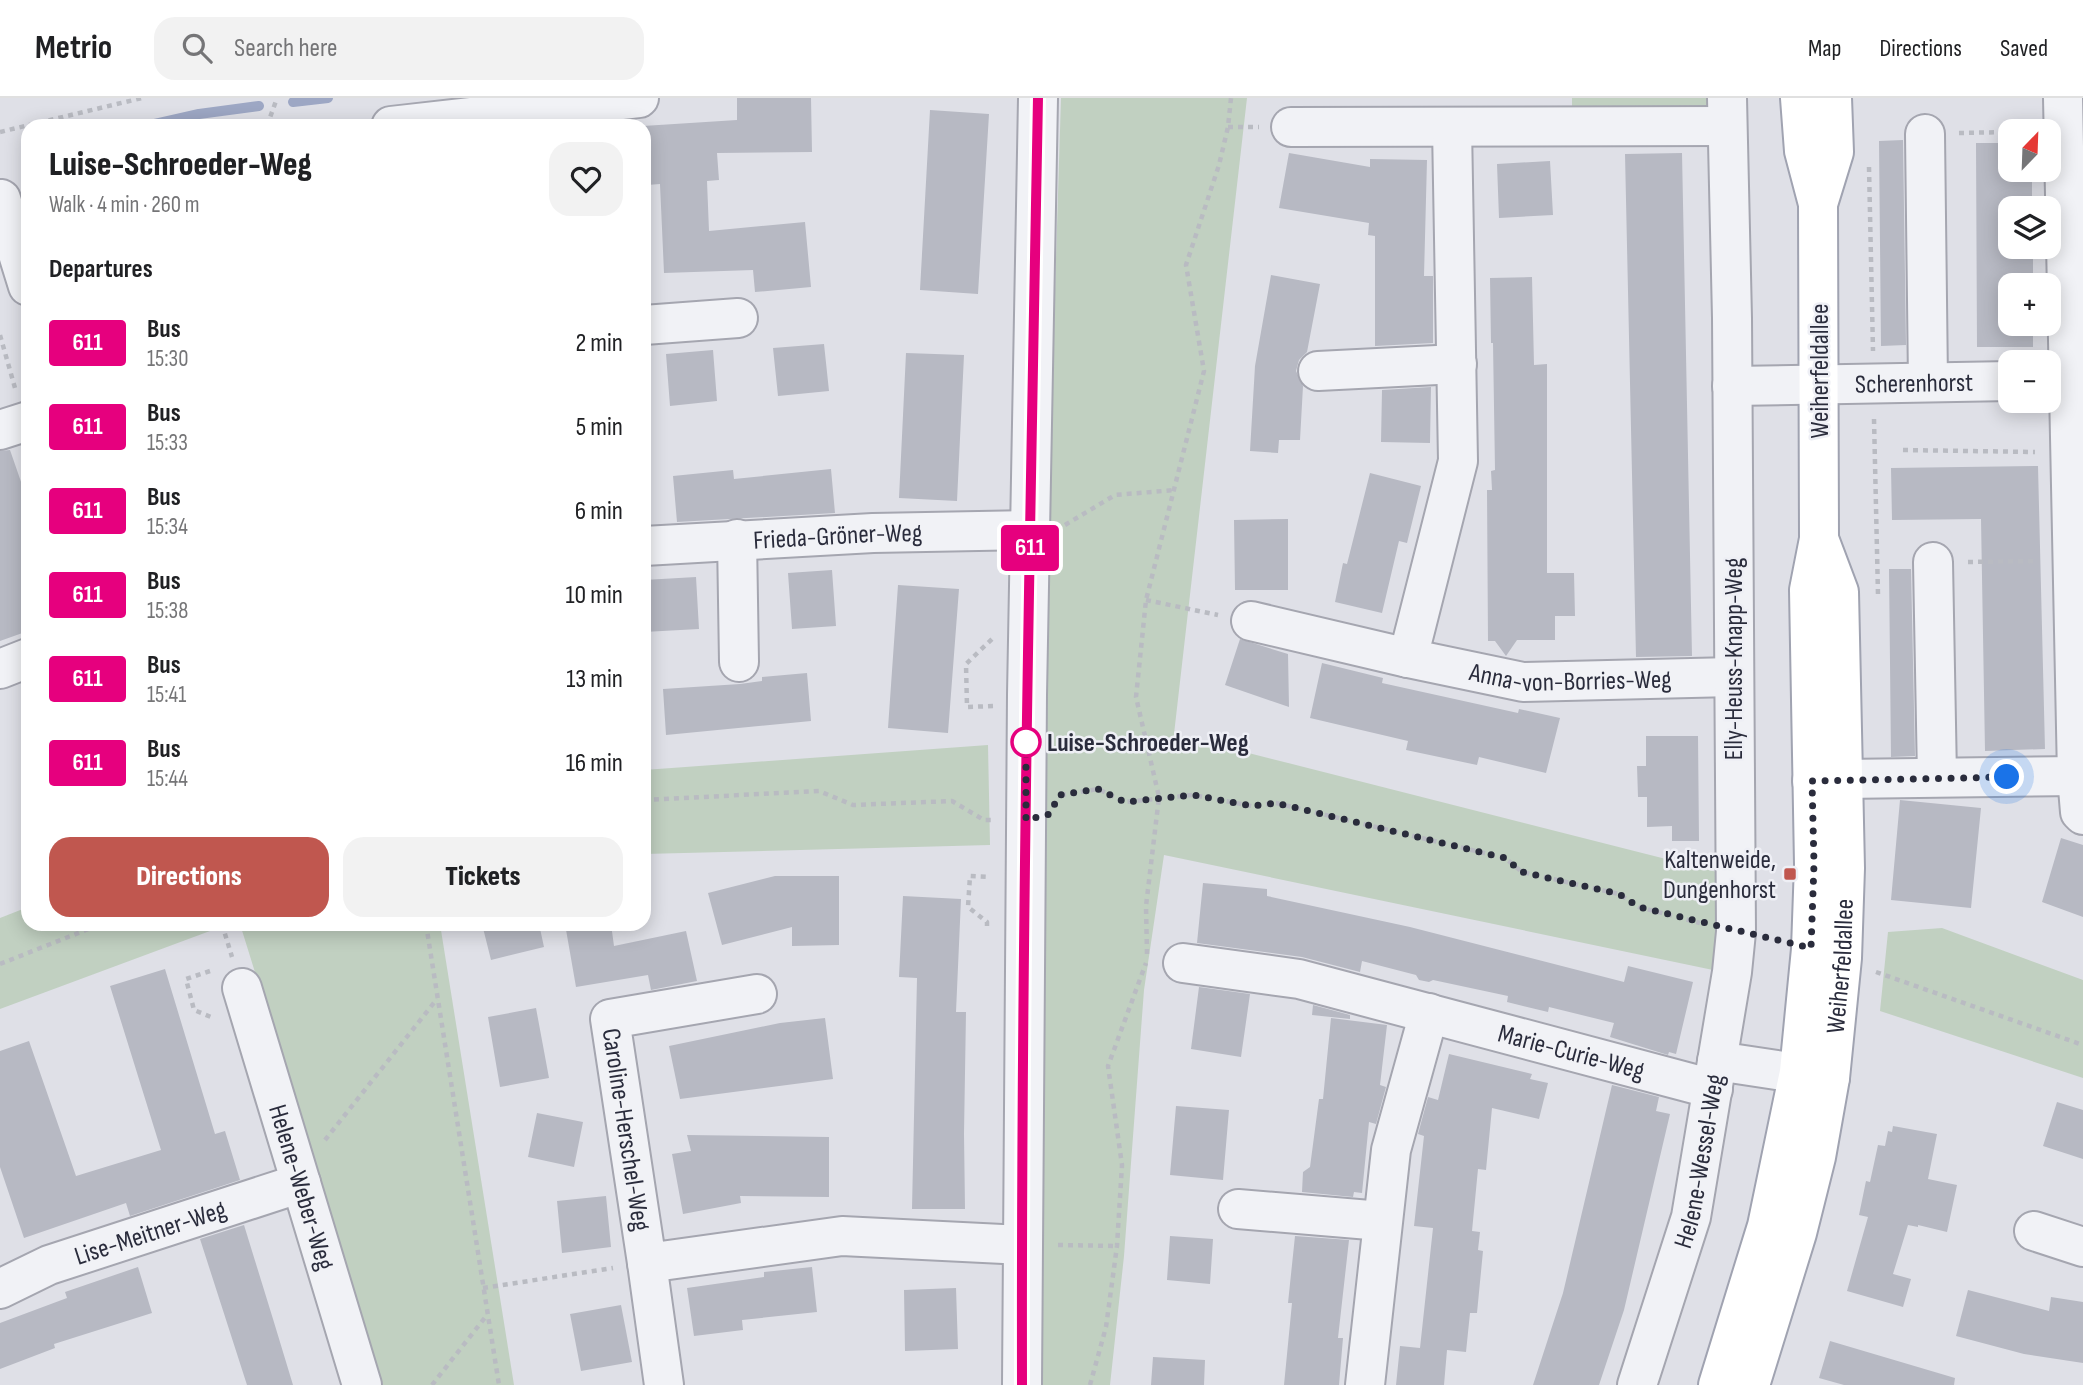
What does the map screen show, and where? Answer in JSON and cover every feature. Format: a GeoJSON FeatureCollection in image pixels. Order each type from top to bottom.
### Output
{"type":"FeatureCollection","features":[{"type":"Feature","properties":{"kind":"main road","name":"Weiherfeldallee"},"geometry":{"type":"LineString","coordinates":[[1750,1385],[1797,1233],[1816,1157],[1811,948],[1814,864],[1827,780],[1839,592],[1819,539],[1818,204],[1804,151],[1800,98]]}},
{"type":"Feature","properties":{"kind":"main road","name":"Weiherfeldallee"},"geometry":{"type":"LineString","coordinates":[[1818,204],[1833,152],[1832,98]]}},
{"type":"Feature","properties":{"kind":"main road","name":"Weiherfeldallee"},"geometry":{"type":"LineString","coordinates":[[1718,1385],[1814,1075],[1842,958],[1845,868],[1827,780]]}},
{"type":"Feature","properties":{"kind":"street"},"geometry":{"type":"LineString","coordinates":[[501,119],[639,98]]}},
{"type":"Feature","properties":{"kind":"street"},"geometry":{"type":"LineString","coordinates":[[1022,1385],[1027,695],[1038,98]]}},
{"type":"Feature","properties":{"kind":"street"},"geometry":{"type":"LineString","coordinates":[[2063,98],[2067,380],[2076,577],[2077,776],[2080,812],[2083,815]]}},
{"type":"Feature","properties":{"kind":"street"},"geometry":{"type":"LineString","coordinates":[[1291,127],[1452,127],[1727,112]]}},
{"type":"Feature","properties":{"kind":"street","name":"Elly-Heuss-Knapp-Weg"},"geometry":{"type":"LineString","coordinates":[[1727,112],[1736,932]]}},
{"type":"Feature","properties":{"kind":"street"},"geometry":{"type":"LineString","coordinates":[[1408,657],[1458,461],[1452,127]]}},
{"type":"Feature","properties":{"kind":"street"},"geometry":{"type":"LineString","coordinates":[[1925,134],[1928,382]]}},
{"type":"Feature","properties":{"kind":"street"},"geometry":{"type":"LineString","coordinates":[[10,196],[21,251]]}},
{"type":"Feature","properties":{"kind":"street"},"geometry":{"type":"LineString","coordinates":[[651,325],[738,318]]}},
{"type":"Feature","properties":{"kind":"street"},"geometry":{"type":"LineString","coordinates":[[1318,371],[1457,364]]}},
{"type":"Feature","properties":{"kind":"street","name":"Scherenhorst"},"geometry":{"type":"LineString","coordinates":[[1819,384],[1998,381]]}},
{"type":"Feature","properties":{"kind":"street"},"geometry":{"type":"LineString","coordinates":[[1732,386],[1819,384]]}},
{"type":"Feature","properties":{"kind":"street"},"geometry":{"type":"LineString","coordinates":[[0,430],[21,423]]}},
{"type":"Feature","properties":{"kind":"street","name":"Frieda-Gröner-Weg"},"geometry":{"type":"LineString","coordinates":[[651,545],[873,533],[1031,530]]}},
{"type":"Feature","properties":{"kind":"street"},"geometry":{"type":"LineString","coordinates":[[737,539],[739,662]]}},
{"type":"Feature","properties":{"kind":"street"},"geometry":{"type":"LineString","coordinates":[[1933,562],[1937,777]]}},
{"type":"Feature","properties":{"kind":"street","name":"Anna-von-Borries-Weg"},"geometry":{"type":"LineString","coordinates":[[1251,621],[1523,682],[1733,677]]}},
{"type":"Feature","properties":{"kind":"street"},"geometry":{"type":"LineString","coordinates":[[0,669],[21,661]]}},
{"type":"Feature","properties":{"kind":"street"},"geometry":{"type":"LineString","coordinates":[[1827,780],[2077,776]]}},
{"type":"Feature","properties":{"kind":"street","name":"Helene-Wessel-Weg"},"geometry":{"type":"LineString","coordinates":[[1637,1385],[1691,1217],[1732,972],[1736,932]]}},
{"type":"Feature","properties":{"kind":"street","name":"Marie-Curie-Weg"},"geometry":{"type":"LineString","coordinates":[[1183,964],[1298,979],[1429,1013],[1715,1075],[1814,1075]]}},
{"type":"Feature","properties":{"kind":"street","name":"Helene-Weber-Weg"},"geometry":{"type":"LineString","coordinates":[[242,988],[362,1385]]}},
{"type":"Feature","properties":{"kind":"street","name":"Caroline-Herschel-Weg"},"geometry":{"type":"LineString","coordinates":[[664,1385],[610,1018],[757,994]]}},
{"type":"Feature","properties":{"kind":"street"},"geometry":{"type":"LineString","coordinates":[[1365,1385],[1391,1150],[1429,1013]]}},
{"type":"Feature","properties":{"kind":"street","name":"Lise-Meitner-Weg"},"geometry":{"type":"LineString","coordinates":[[1,1285],[49,1265],[301,1183]]}},
{"type":"Feature","properties":{"kind":"street"},"geometry":{"type":"LineString","coordinates":[[1238,1209],[1382,1221]]}},
{"type":"Feature","properties":{"kind":"street"},"geometry":{"type":"LineString","coordinates":[[2034,1231],[2083,1247]]}},
{"type":"Feature","properties":{"kind":"street","name":"Caroline-Herschel-Weg"},"geometry":{"type":"LineString","coordinates":[[647,1263],[842,1236],[1021,1245]]}},
{"type":"Feature","properties":{"kind":"path"},"geometry":{"type":"LineString","coordinates":[[54,119],[142,98]]}},
{"type":"Feature","properties":{"kind":"path"},"geometry":{"type":"LineString","coordinates":[[270,119],[277,98]]}},
{"type":"Feature","properties":{"kind":"path"},"geometry":{"type":"LineString","coordinates":[[1090,1385],[1106,1327],[1117,1246],[1122,1166],[1108,1066],[1147,958],[1146,906],[1159,797],[1136,698],[1146,600],[1204,371],[1185,265],[1220,165],[1231,98]]}},
{"type":"Feature","properties":{"kind":"path"},"geometry":{"type":"LineString","coordinates":[[0,132],[21,127]]}},
{"type":"Feature","properties":{"kind":"path"},"geometry":{"type":"LineString","coordinates":[[1925,134],[1998,132]]}},
{"type":"Feature","properties":{"kind":"path"},"geometry":{"type":"LineString","coordinates":[[1869,166],[1874,383]]}},
{"type":"Feature","properties":{"kind":"path"},"geometry":{"type":"LineString","coordinates":[[1903,450],[2071,452]]}},
{"type":"Feature","properties":{"kind":"path"},"geometry":{"type":"LineString","coordinates":[[1031,530],[1062,527],[1115,495],[1175,489]]}},
{"type":"Feature","properties":{"kind":"path"},"geometry":{"type":"LineString","coordinates":[[1933,562],[2076,577]]}},
{"type":"Feature","properties":{"kind":"path"},"geometry":{"type":"LineString","coordinates":[[1146,600],[1251,621]]}},
{"type":"Feature","properties":{"kind":"path"},"geometry":{"type":"LineString","coordinates":[[651,800],[819,791],[853,805],[953,801],[984,820],[1026,820],[1050,814],[1059,795],[1098,789],[1125,802],[1193,795],[1252,806],[1276,803],[1505,858],[1522,872],[1619,894],[1639,907],[1736,932]]}},
{"type":"Feature","properties":{"kind":"path"},"geometry":{"type":"LineString","coordinates":[[0,964],[83,931]]}},
{"type":"Feature","properties":{"kind":"path"},"geometry":{"type":"LineString","coordinates":[[427,931],[499,1385]]}},
{"type":"Feature","properties":{"kind":"path"},"geometry":{"type":"LineString","coordinates":[[1842,958],[2083,1045]]}},
{"type":"Feature","properties":{"kind":"path"},"geometry":{"type":"LineString","coordinates":[[301,1183],[314,1154],[437,998]]}},
{"type":"Feature","properties":{"kind":"path"},"geometry":{"type":"LineString","coordinates":[[1021,1245],[1117,1246]]}},
{"type":"Feature","properties":{"kind":"path"},"geometry":{"type":"LineString","coordinates":[[483,1288],[647,1263]]}},
{"type":"Feature","properties":{"kind":"path"},"geometry":{"type":"LineString","coordinates":[[432,1385],[488,1314]]}},
{"type":"Feature","properties":{"kind":"green space"},"geometry":{"type":"Polygon","coordinates":[[[1061,98],[1247,98],[1174,734],[1725,874],[1713,970],[1164,855],[1144,990],[1124,1256],[1110,1385],[1041,1385],[1048,517],[1061,98]]]}},
{"type":"Feature","properties":{"kind":"green space"},"geometry":{"type":"Polygon","coordinates":[[[1572,98],[1716,98],[1716,110],[1572,112],[1572,98]]]}},
{"type":"Feature","properties":{"kind":"green space"},"geometry":{"type":"Polygon","coordinates":[[[988,745],[990,845],[651,854],[651,769],[988,745]]]}},
{"type":"Feature","properties":{"kind":"green space"},"geometry":{"type":"Polygon","coordinates":[[[21,910],[21,931],[210,931],[0,1009],[0,918],[21,910]]]}},
{"type":"Feature","properties":{"kind":"green space"},"geometry":{"type":"Polygon","coordinates":[[[1942,928],[2083,980],[2083,1078],[1880,1011],[1888,932],[1942,928]]]}},
{"type":"Feature","properties":{"kind":"green space"},"geometry":{"type":"Polygon","coordinates":[[[242,931],[441,931],[514,1385],[383,1385],[242,931]]]}},
{"type":"Feature","properties":{"kind":"building"},"geometry":{"type":"Polygon","coordinates":[[[737,98],[811,98],[812,152],[717,153],[719,180],[707,181],[709,231],[805,222],[811,287],[755,292],[753,270],[664,273],[660,184],[651,185],[651,125],[737,120],[737,98]]]}},
{"type":"Feature","properties":{"kind":"building"},"geometry":{"type":"Polygon","coordinates":[[[930,110],[989,114],[978,294],[920,290],[930,110]]]}},
{"type":"Feature","properties":{"kind":"building"},"geometry":{"type":"Polygon","coordinates":[[[1903,140],[1906,345],[1881,346],[1879,141],[1903,140]]]}},
{"type":"Feature","properties":{"kind":"building"},"geometry":{"type":"Polygon","coordinates":[[[1976,143],[1998,143],[1998,182],[2032,182],[2032,196],[1998,196],[1998,259],[2033,259],[2033,273],[1998,273],[1998,336],[2033,336],[2033,347],[1977,347],[1976,143]]]}},
{"type":"Feature","properties":{"kind":"building"},"geometry":{"type":"Polygon","coordinates":[[[1289,153],[1370,167],[1370,159],[1427,160],[1424,276],[1433,276],[1433,343],[1375,346],[1375,236],[1368,235],[1369,223],[1279,208],[1289,153]]]}},
{"type":"Feature","properties":{"kind":"building"},"geometry":{"type":"Polygon","coordinates":[[[1682,153],[1692,656],[1636,657],[1625,154],[1682,153]]]}},
{"type":"Feature","properties":{"kind":"building"},"geometry":{"type":"Polygon","coordinates":[[[1550,161],[1553,215],[1499,218],[1497,164],[1550,161]]]}},
{"type":"Feature","properties":{"kind":"building"},"geometry":{"type":"Polygon","coordinates":[[[1271,275],[1320,284],[1307,352],[1299,360],[1296,371],[1303,386],[1300,440],[1279,440],[1278,453],[1250,451],[1255,366],[1271,275]]]}},
{"type":"Feature","properties":{"kind":"building"},"geometry":{"type":"Polygon","coordinates":[[[1532,277],[1534,365],[1547,364],[1547,573],[1574,573],[1575,616],[1555,616],[1555,640],[1517,640],[1506,656],[1495,641],[1488,641],[1487,490],[1492,490],[1491,471],[1495,470],[1490,278],[1532,277]]]}},
{"type":"Feature","properties":{"kind":"building"},"geometry":{"type":"Polygon","coordinates":[[[824,344],[829,391],[778,396],[773,348],[824,344]]]}},
{"type":"Feature","properties":{"kind":"building"},"geometry":{"type":"Polygon","coordinates":[[[713,350],[717,401],[670,406],[666,354],[713,350]]]}},
{"type":"Feature","properties":{"kind":"building"},"geometry":{"type":"Polygon","coordinates":[[[906,353],[964,355],[957,501],[899,498],[906,353]]]}},
{"type":"Feature","properties":{"kind":"building"},"geometry":{"type":"Polygon","coordinates":[[[1431,387],[1430,443],[1381,442],[1382,390],[1431,387]]]}},
{"type":"Feature","properties":{"kind":"building"},"geometry":{"type":"Polygon","coordinates":[[[10,450],[21,482],[21,634],[0,641],[0,451],[10,450]]]}},
{"type":"Feature","properties":{"kind":"building"},"geometry":{"type":"Polygon","coordinates":[[[2038,466],[2045,749],[1985,751],[1981,519],[1892,520],[1891,468],[2038,466]]]}},
{"type":"Feature","properties":{"kind":"building"},"geometry":{"type":"Polygon","coordinates":[[[831,469],[835,513],[677,522],[673,476],[733,470],[734,479],[831,469]]]}},
{"type":"Feature","properties":{"kind":"building"},"geometry":{"type":"Polygon","coordinates":[[[1370,473],[1421,486],[1407,543],[1399,541],[1382,613],[1335,602],[1343,563],[1347,564],[1370,473]]]}},
{"type":"Feature","properties":{"kind":"building"},"geometry":{"type":"Polygon","coordinates":[[[1288,519],[1288,590],[1235,590],[1234,520],[1288,519]]]}},
{"type":"Feature","properties":{"kind":"building"},"geometry":{"type":"Polygon","coordinates":[[[1889,569],[1911,569],[1915,756],[1891,757],[1889,569]]]}},
{"type":"Feature","properties":{"kind":"building"},"geometry":{"type":"Polygon","coordinates":[[[832,570],[836,626],[792,629],[788,573],[832,570]]]}},
{"type":"Feature","properties":{"kind":"building"},"geometry":{"type":"Polygon","coordinates":[[[696,577],[699,629],[651,632],[651,580],[696,577]]]}},
{"type":"Feature","properties":{"kind":"building"},"geometry":{"type":"Polygon","coordinates":[[[898,585],[959,589],[948,733],[888,728],[898,585]]]}},
{"type":"Feature","properties":{"kind":"building"},"geometry":{"type":"Polygon","coordinates":[[[1240,639],[1288,654],[1289,707],[1225,685],[1240,639]]]}},
{"type":"Feature","properties":{"kind":"building"},"geometry":{"type":"Polygon","coordinates":[[[1322,663],[1383,678],[1382,683],[1518,713],[1519,709],[1560,718],[1546,773],[1479,757],[1477,765],[1406,750],[1408,741],[1310,718],[1322,663]]]}},
{"type":"Feature","properties":{"kind":"building"},"geometry":{"type":"Polygon","coordinates":[[[807,673],[811,721],[666,735],[663,689],[740,684],[762,681],[762,677],[807,673]]]}},
{"type":"Feature","properties":{"kind":"building"},"geometry":{"type":"Polygon","coordinates":[[[1646,736],[1698,736],[1699,841],[1672,841],[1672,826],[1647,827],[1647,797],[1638,797],[1637,766],[1646,766],[1646,736]]]}},
{"type":"Feature","properties":{"kind":"building"},"geometry":{"type":"Polygon","coordinates":[[[1900,800],[1981,808],[1971,908],[1891,900],[1900,800]]]}},
{"type":"Feature","properties":{"kind":"building"},"geometry":{"type":"Polygon","coordinates":[[[2061,838],[2083,845],[2083,917],[2042,902],[2061,838]]]}},
{"type":"Feature","properties":{"kind":"building"},"geometry":{"type":"Polygon","coordinates":[[[775,876],[839,876],[839,945],[792,946],[792,927],[722,945],[708,893],[775,876]]]}},
{"type":"Feature","properties":{"kind":"building"},"geometry":{"type":"Polygon","coordinates":[[[1203,883],[1267,889],[1267,896],[1410,927],[1624,982],[1628,966],[1693,982],[1676,1054],[1669,1052],[1668,1055],[1610,1037],[1614,1023],[1549,1007],[1548,1012],[1507,1002],[1508,996],[1433,980],[1419,980],[1416,975],[1362,961],[1360,972],[1302,957],[1197,943],[1203,883]]]}},
{"type":"Feature","properties":{"kind":"building"},"geometry":{"type":"Polygon","coordinates":[[[903,896],[961,899],[956,1012],[966,1012],[965,1209],[912,1209],[917,978],[899,977],[903,896]]]}},
{"type":"Feature","properties":{"kind":"building"},"geometry":{"type":"Polygon","coordinates":[[[484,931],[541,931],[544,947],[491,960],[484,931]]]}},
{"type":"Feature","properties":{"kind":"building"},"geometry":{"type":"Polygon","coordinates":[[[566,931],[612,931],[614,946],[686,931],[697,981],[651,990],[648,975],[576,987],[566,931]]]}},
{"type":"Feature","properties":{"kind":"building"},"geometry":{"type":"Polygon","coordinates":[[[165,969],[215,1134],[225,1131],[240,1180],[130,1216],[126,1203],[24,1238],[0,1167],[0,1051],[29,1041],[76,1176],[161,1150],[110,986],[165,969]]]}},
{"type":"Feature","properties":{"kind":"building"},"geometry":{"type":"Polygon","coordinates":[[[1199,987],[1250,994],[1241,1057],[1191,1049],[1199,987]]]}},
{"type":"Feature","properties":{"kind":"building"},"geometry":{"type":"Polygon","coordinates":[[[1313,1005],[1350,1015],[1350,1019],[1312,1015],[1313,1005]]]}},
{"type":"Feature","properties":{"kind":"building"},"geometry":{"type":"Polygon","coordinates":[[[536,1008],[549,1078],[500,1087],[488,1017],[536,1008]]]}},
{"type":"Feature","properties":{"kind":"building"},"geometry":{"type":"Polygon","coordinates":[[[825,1018],[833,1079],[680,1099],[669,1046],[780,1023],[825,1018]]]}},
{"type":"Feature","properties":{"kind":"building"},"geometry":{"type":"Polygon","coordinates":[[[1331,1018],[1387,1025],[1380,1085],[1386,1087],[1376,1124],[1369,1122],[1362,1193],[1354,1192],[1353,1197],[1302,1192],[1303,1172],[1310,1167],[1319,1099],[1323,1099],[1331,1018]]]}},
{"type":"Feature","properties":{"kind":"building"},"geometry":{"type":"Polygon","coordinates":[[[1449,1054],[1532,1074],[1530,1079],[1548,1083],[1539,1119],[1492,1108],[1486,1170],[1478,1169],[1472,1231],[1480,1232],[1478,1250],[1483,1251],[1477,1313],[1470,1313],[1466,1352],[1447,1350],[1444,1385],[1396,1385],[1400,1346],[1420,1348],[1433,1228],[1414,1226],[1424,1136],[1418,1134],[1428,1097],[1438,1100],[1449,1054]]]}},
{"type":"Feature","properties":{"kind":"building"},"geometry":{"type":"Polygon","coordinates":[[[1612,1085],[1659,1097],[1656,1111],[1670,1114],[1624,1310],[1599,1385],[1533,1385],[1563,1293],[1612,1085]]]}},
{"type":"Feature","properties":{"kind":"building"},"geometry":{"type":"Polygon","coordinates":[[[2057,1102],[2083,1110],[2083,1159],[2043,1146],[2057,1102]]]}},
{"type":"Feature","properties":{"kind":"building"},"geometry":{"type":"Polygon","coordinates":[[[1176,1106],[1229,1110],[1223,1180],[1170,1175],[1176,1106]]]}},
{"type":"Feature","properties":{"kind":"building"},"geometry":{"type":"Polygon","coordinates":[[[537,1113],[583,1122],[574,1167],[528,1157],[537,1113]]]}},
{"type":"Feature","properties":{"kind":"building"},"geometry":{"type":"Polygon","coordinates":[[[1893,1126],[1937,1134],[1928,1179],[1957,1185],[1947,1232],[1908,1225],[1893,1274],[1911,1279],[1903,1307],[1847,1291],[1868,1217],[1859,1215],[1866,1181],[1870,1182],[1878,1145],[1885,1146],[1888,1131],[1892,1132],[1893,1126]]]}},
{"type":"Feature","properties":{"kind":"building"},"geometry":{"type":"Polygon","coordinates":[[[687,1135],[829,1137],[829,1197],[740,1196],[741,1203],[683,1214],[672,1154],[691,1151],[687,1135]]]}},
{"type":"Feature","properties":{"kind":"building"},"geometry":{"type":"Polygon","coordinates":[[[606,1196],[611,1247],[562,1253],[557,1201],[606,1196]]]}},
{"type":"Feature","properties":{"kind":"building"},"geometry":{"type":"Polygon","coordinates":[[[244,1225],[293,1385],[247,1385],[200,1239],[244,1225]]]}},
{"type":"Feature","properties":{"kind":"building"},"geometry":{"type":"Polygon","coordinates":[[[1170,1236],[1213,1239],[1210,1284],[1167,1280],[1170,1236]]]}},
{"type":"Feature","properties":{"kind":"building"},"geometry":{"type":"Polygon","coordinates":[[[1295,1236],[1349,1240],[1338,1338],[1343,1338],[1339,1385],[1284,1385],[1295,1236]]]}},
{"type":"Feature","properties":{"kind":"building"},"geometry":{"type":"Polygon","coordinates":[[[138,1267],[152,1313],[54,1344],[55,1348],[0,1369],[0,1323],[67,1298],[65,1292],[138,1267]]]}},
{"type":"Feature","properties":{"kind":"building"},"geometry":{"type":"Polygon","coordinates":[[[812,1267],[817,1312],[742,1320],[743,1330],[694,1336],[687,1288],[764,1277],[764,1272],[812,1267]]]}},
{"type":"Feature","properties":{"kind":"building"},"geometry":{"type":"Polygon","coordinates":[[[956,1288],[958,1349],[905,1351],[904,1290],[956,1288]]]}},
{"type":"Feature","properties":{"kind":"building"},"geometry":{"type":"Polygon","coordinates":[[[1968,1290],[2049,1311],[2051,1297],[2083,1302],[2083,1363],[2024,1354],[1956,1336],[1968,1290]]]}},
{"type":"Feature","properties":{"kind":"building"},"geometry":{"type":"Polygon","coordinates":[[[621,1305],[632,1362],[581,1371],[570,1314],[621,1305]]]}},
{"type":"Feature","properties":{"kind":"building"},"geometry":{"type":"Polygon","coordinates":[[[1830,1341],[1955,1378],[1954,1385],[1844,1385],[1819,1378],[1830,1341]]]}},
{"type":"Feature","properties":{"kind":"building"},"geometry":{"type":"Polygon","coordinates":[[[1153,1357],[1205,1360],[1204,1385],[1151,1385],[1153,1357]]]}},
{"type":"Feature","properties":{"kind":"waterway"},"geometry":{"type":"LineString","coordinates":[[293,102],[328,98]]}},
{"type":"Feature","properties":{"kind":"waterway"},"geometry":{"type":"LineString","coordinates":[[177,119],[259,106]]}},
{"type":"Feature","properties":{"kind":"bus line","name":"611"},"geometry":{"type":"LineString","coordinates":[[1022,1385],[1027,695],[1038,98]]}},
{"type":"Feature","properties":{"kind":"place","name":"Luise-Schroeder-Weg"},"geometry":{"type":"Point","coordinates":[1026,742]}},
{"type":"Feature","properties":{"kind":"place","name":"Kaltenweide, Dungenhorst"},"geometry":{"type":"Point","coordinates":[1790,874]}},
{"type":"Feature","properties":{"kind":"route"},"geometry":{"type":"LineString","coordinates":[[1026,742],[1026,820],[1050,814],[1059,795],[1098,789],[1125,802],[1193,795],[1252,806],[1276,803],[1505,858],[1522,872],[1619,894],[1639,907],[1811,948],[1814,864],[1812,781],[2007,777]]}}]}
